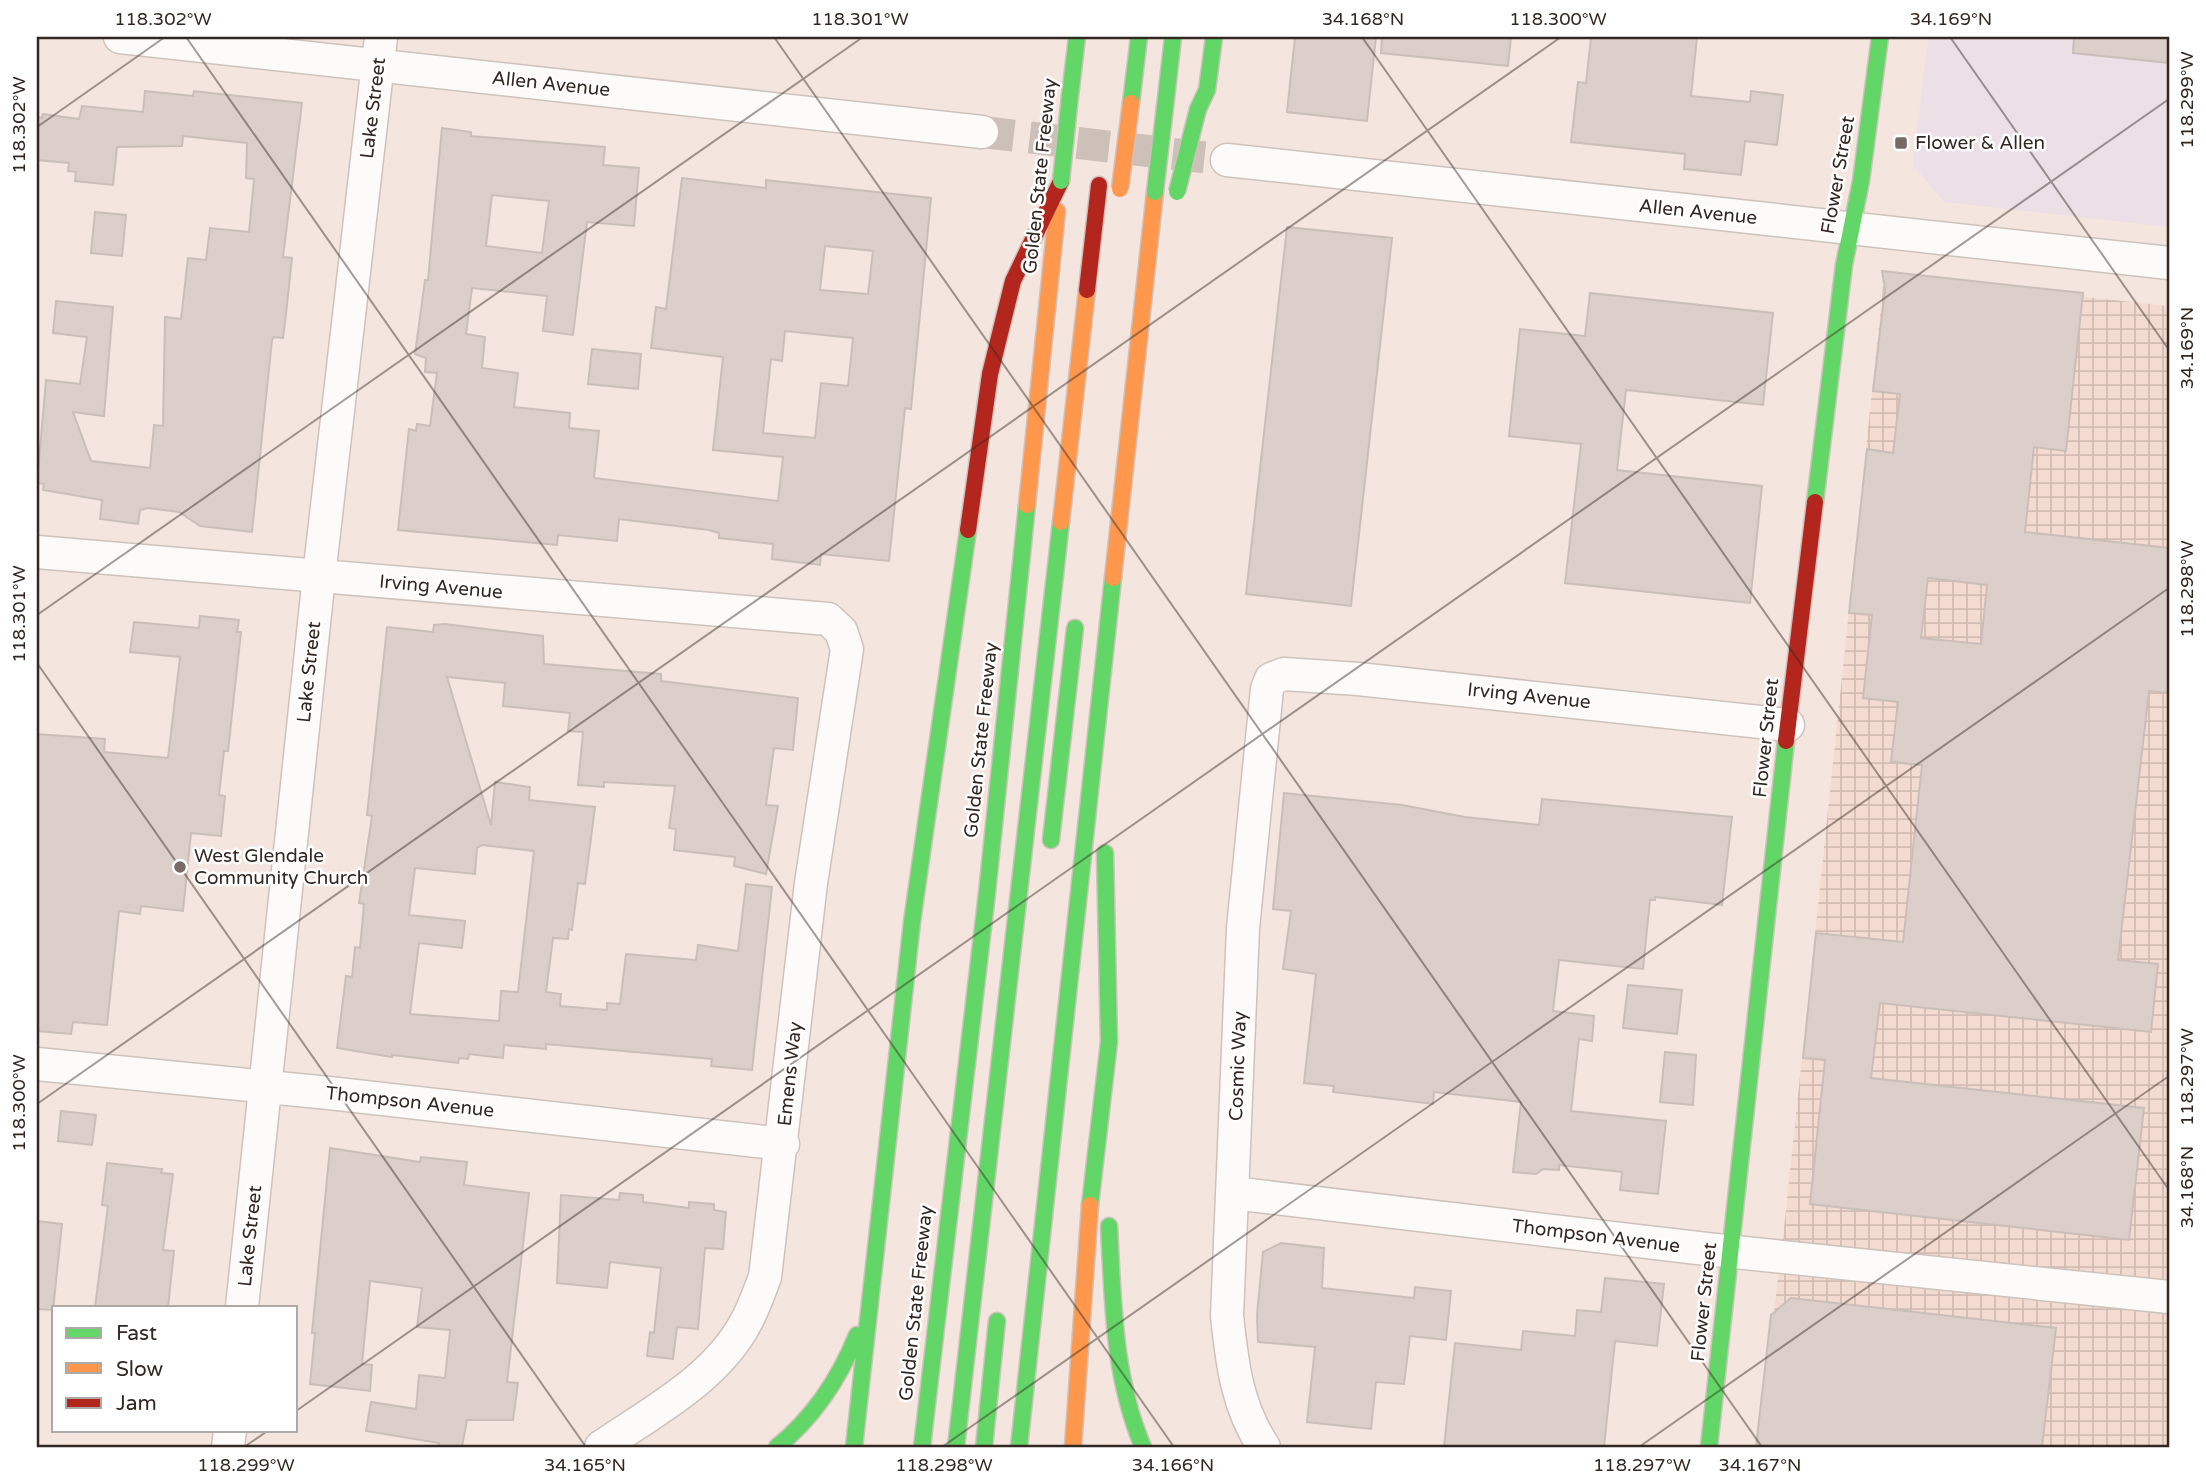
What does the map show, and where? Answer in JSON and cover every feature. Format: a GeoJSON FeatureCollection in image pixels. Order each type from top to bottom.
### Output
{"type":"FeatureCollection","features":[{"type":"Feature","properties":{"kind":"main road","name":"Golden State Freeway"},"geometry":{"type":"LineString","coordinates":[[922,1447],[987,893],[1076,37]]}},
{"type":"Feature","properties":{"kind":"main road"},"geometry":{"type":"LineString","coordinates":[[1119,196],[1139,37]]}},
{"type":"Feature","properties":{"kind":"main road"},"geometry":{"type":"LineString","coordinates":[[1019,1447],[1173,37]]}},
{"type":"Feature","properties":{"kind":"main road"},"geometry":{"type":"LineString","coordinates":[[1147,273],[1172,203],[1198,109],[1207,90],[1214,37]]}},
{"type":"Feature","properties":{"kind":"main road","name":"Flower Street"},"geometry":{"type":"LineString","coordinates":[[1709,1447],[1788,725],[1849,229],[1861,181],[1880,37]]}},
{"type":"Feature","properties":{"kind":"main road"},"geometry":{"type":"LineString","coordinates":[[956,1447],[1100,179]]}},
{"type":"Feature","properties":{"kind":"main road"},"geometry":{"type":"LineString","coordinates":[[854,1447],[912,922],[990,374],[1013,281],[1060,181]]}},
{"type":"Feature","properties":{"kind":"main road"},"geometry":{"type":"LineString","coordinates":[[1049,853],[1077,605]]}},
{"type":"Feature","properties":{"kind":"main road"},"geometry":{"type":"LineString","coordinates":[[1073,1447],[1093,1170],[1109,1042],[1101,699]]}},
{"type":"Feature","properties":{"kind":"main road"},"geometry":{"type":"LineString","coordinates":[[1100,1129],[1113,1302],[1123,1379],[1127,1404],[1143,1447]]}},
{"type":"Feature","properties":{"kind":"main road"},"geometry":{"type":"LineString","coordinates":[[777,1447],[808,1417],[849,1356],[874,1269]]}},
{"type":"Feature","properties":{"kind":"main road"},"geometry":{"type":"LineString","coordinates":[[984,1447],[999,1301]]}},
{"type":"Feature","properties":{"kind":"street","name":"Allen Avenue"},"geometry":{"type":"LineString","coordinates":[[120,37],[380,51],[982,132]]}},
{"type":"Feature","properties":{"kind":"street","name":"Lake Street"},"geometry":{"type":"LineString","coordinates":[[242,1306],[319,576],[380,51]]}},
{"type":"Feature","properties":{"kind":"street","name":"Allen Avenue"},"geometry":{"type":"LineString","coordinates":[[1227,160],[2169,263]]}},
{"type":"Feature","properties":{"kind":"street","name":"Irving Avenue"},"geometry":{"type":"LineString","coordinates":[[37,552],[828,620],[841,631]]}},
{"type":"Feature","properties":{"kind":"street","name":"Emens Way"},"geometry":{"type":"LineString","coordinates":[[601,1447],[684,1390],[712,1366],[746,1324],[765,1277],[783,1144],[811,883],[847,649],[841,631]]}},
{"type":"Feature","properties":{"kind":"street","name":"Irving Avenue"},"geometry":{"type":"LineString","coordinates":[[1271,679],[1284,674],[1358,679],[1788,725]]}},
{"type":"Feature","properties":{"kind":"street","name":"Cosmic Way"},"geometry":{"type":"LineString","coordinates":[[1264,1447],[1252,1429],[1234,1379],[1227,1316],[1243,928],[1267,689],[1271,679]]}},
{"type":"Feature","properties":{"kind":"street","name":"Thompson Avenue"},"geometry":{"type":"LineString","coordinates":[[37,1064],[783,1144]]}},
{"type":"Feature","properties":{"kind":"street","name":"Thompson Avenue"},"geometry":{"type":"LineString","coordinates":[[1232,1193],[2169,1297]]}},
{"type":"Feature","properties":{"kind":"shaded area"},"geometry":{"type":"Polygon","coordinates":[[[1928,37],[2169,37],[2169,227],[1944,202],[1913,165],[1928,37]]]}},
{"type":"Feature","properties":{"kind":"shaded area"},"geometry":{"type":"Polygon","coordinates":[[[1898,277],[2169,306],[2169,1447],[1758,1447],[1785,1219],[1883,287],[1898,277]]]}},
{"type":"Feature","properties":{"kind":"building"},"geometry":{"type":"Polygon","coordinates":[[[1295,37],[1376,37],[1367,121],[1287,112],[1295,37]]]}},
{"type":"Feature","properties":{"kind":"building"},"geometry":{"type":"Polygon","coordinates":[[[1382,37],[1511,37],[1508,66],[1381,53],[1382,37]]]}},
{"type":"Feature","properties":{"kind":"building"},"geometry":{"type":"Polygon","coordinates":[[[1591,37],[1697,37],[1691,96],[1750,102],[1751,91],[1783,95],[1777,145],[1745,141],[1741,175],[1684,169],[1685,154],[1571,142],[1578,82],[1586,83],[1591,37]]]}},
{"type":"Feature","properties":{"kind":"building"},"geometry":{"type":"Polygon","coordinates":[[[2074,37],[2169,37],[2169,63],[2073,53],[2074,37]]]}},
{"type":"Feature","properties":{"kind":"building"},"geometry":{"type":"Polygon","coordinates":[[[145,91],[193,96],[194,91],[302,103],[283,257],[292,258],[285,323],[283,338],[274,337],[272,340],[252,532],[200,526],[179,512],[148,508],[140,510],[138,524],[100,519],[102,500],[43,490],[44,484],[37,483],[46,380],[80,384],[87,337],[53,333],[56,301],[113,307],[104,416],[73,412],[91,461],[150,468],[154,425],[163,426],[165,317],[181,319],[188,258],[206,260],[210,228],[249,232],[254,179],[246,178],[247,143],[183,136],[182,146],[117,147],[113,185],[75,181],[76,172],[68,171],[69,163],[37,160],[37,117],[42,118],[43,114],[79,119],[82,106],[143,112],[145,91]]]}},
{"type":"Feature","properties":{"kind":"building"},"geometry":{"type":"Polygon","coordinates":[[[442,128],[471,132],[471,136],[605,147],[603,165],[639,168],[634,226],[587,222],[573,335],[543,331],[547,296],[472,288],[466,334],[485,337],[482,368],[518,373],[514,407],[570,413],[569,428],[599,431],[594,478],[778,501],[783,457],[713,450],[723,357],[651,348],[656,307],[666,309],[682,178],[766,188],[766,180],[931,198],[911,409],[905,408],[889,561],[821,554],[820,565],[772,559],[773,544],[719,538],[719,533],[709,530],[619,519],[617,541],[558,535],[557,545],[398,530],[409,429],[416,431],[417,424],[430,426],[437,373],[425,372],[426,358],[415,354],[425,280],[428,280],[442,128]],[[492,195],[486,246],[542,253],[549,201],[492,195]],[[825,246],[820,290],[868,294],[873,251],[825,246]],[[785,331],[782,361],[771,359],[763,433],[815,438],[821,383],[848,386],[853,338],[785,331]]]}},
{"type":"Feature","properties":{"kind":"building"},"geometry":{"type":"Polygon","coordinates":[[[95,212],[126,215],[122,256],[91,253],[95,212]]]}},
{"type":"Feature","properties":{"kind":"building"},"geometry":{"type":"Polygon","coordinates":[[[1287,227],[1392,238],[1351,606],[1246,594],[1287,227]]]}},
{"type":"Feature","properties":{"kind":"building"},"geometry":{"type":"Polygon","coordinates":[[[1882,271],[2083,293],[2066,451],[2034,447],[2025,532],[2169,548],[2169,693],[2149,691],[2118,960],[2158,964],[2151,1032],[1880,1003],[1871,1078],[2144,1108],[2129,1240],[1810,1204],[1825,1060],[1803,1058],[1816,933],[1903,942],[1922,765],[1891,762],[1898,702],[1863,698],[1872,615],[1849,613],[1867,449],[1893,453],[1900,394],[1873,391],[1885,289],[1882,271]],[[1928,578],[1921,638],[1981,644],[1987,585],[1928,578]]]}},
{"type":"Feature","properties":{"kind":"building"},"geometry":{"type":"Polygon","coordinates":[[[1590,293],[1773,313],[1763,405],[1626,390],[1617,470],[1762,486],[1750,603],[1565,583],[1581,444],[1509,436],[1520,329],[1585,336],[1590,293]]]}},
{"type":"Feature","properties":{"kind":"building"},"geometry":{"type":"Polygon","coordinates":[[[592,349],[641,354],[638,389],[588,384],[592,349]]]}},
{"type":"Feature","properties":{"kind":"building"},"geometry":{"type":"Polygon","coordinates":[[[200,616],[239,620],[237,632],[241,632],[228,751],[224,751],[219,795],[225,796],[221,836],[191,833],[183,911],[141,906],[140,914],[119,911],[107,1025],[73,1022],[71,1034],[37,1031],[37,734],[105,739],[104,752],[168,758],[180,657],[130,652],[134,622],[199,628],[200,616]]]}},
{"type":"Feature","properties":{"kind":"building"},"geometry":{"type":"Polygon","coordinates":[[[434,625],[543,636],[544,664],[661,674],[661,681],[798,698],[793,750],[774,748],[766,805],[778,806],[766,874],[734,866],[735,857],[674,850],[676,829],[669,828],[675,786],[604,782],[604,787],[578,785],[583,732],[568,731],[570,713],[503,706],[505,683],[447,677],[491,825],[495,782],[530,787],[529,800],[595,807],[585,884],[578,883],[572,930],[569,929],[568,939],[553,938],[546,992],[561,994],[560,1006],[607,1010],[607,1003],[620,1004],[626,954],[696,960],[698,945],[738,951],[746,884],[772,887],[752,1070],[711,1066],[712,1059],[546,1044],[546,1049],[504,1045],[503,1058],[469,1054],[468,1059],[459,1058],[458,1063],[392,1057],[337,1048],[346,976],[352,977],[355,947],[360,948],[364,904],[359,903],[372,816],[367,815],[387,627],[433,632],[434,625]],[[482,845],[477,848],[475,874],[415,868],[409,915],[465,921],[462,948],[419,943],[410,1014],[499,1021],[501,991],[518,992],[534,851],[482,845]]]}},
{"type":"Feature","properties":{"kind":"building"},"geometry":{"type":"Polygon","coordinates":[[[1284,793],[1402,805],[1465,817],[1539,825],[1542,799],[1732,817],[1722,905],[1655,897],[1655,900],[1650,900],[1643,969],[1559,960],[1553,1011],[1594,1016],[1592,1041],[1579,1039],[1571,1111],[1666,1121],[1658,1194],[1620,1190],[1622,1172],[1559,1165],[1559,1170],[1543,1169],[1536,1174],[1513,1172],[1521,1102],[1434,1092],[1433,1104],[1333,1092],[1334,1086],[1304,1083],[1316,974],[1283,969],[1291,911],[1273,909],[1284,793]]]}},
{"type":"Feature","properties":{"kind":"building"},"geometry":{"type":"Polygon","coordinates":[[[1628,985],[1682,990],[1677,1034],[1623,1028],[1628,985]]]}},
{"type":"Feature","properties":{"kind":"building"},"geometry":{"type":"Polygon","coordinates":[[[1665,1052],[1696,1055],[1693,1105],[1660,1102],[1665,1052]]]}},
{"type":"Feature","properties":{"kind":"building"},"geometry":{"type":"Polygon","coordinates":[[[61,1111],[96,1115],[92,1145],[58,1141],[61,1111]]]}},
{"type":"Feature","properties":{"kind":"building"},"geometry":{"type":"Polygon","coordinates":[[[330,1148],[420,1162],[421,1157],[467,1162],[464,1185],[529,1193],[507,1382],[518,1383],[513,1420],[467,1420],[462,1447],[438,1447],[439,1443],[366,1431],[371,1402],[416,1409],[419,1375],[445,1378],[450,1330],[417,1327],[422,1288],[370,1281],[362,1364],[372,1365],[370,1391],[310,1384],[315,1333],[312,1333],[330,1148]]]}},
{"type":"Feature","properties":{"kind":"building"},"geometry":{"type":"Polygon","coordinates":[[[107,1163],[162,1169],[161,1173],[173,1174],[163,1250],[174,1251],[168,1306],[95,1306],[108,1206],[102,1205],[107,1163]]]}},
{"type":"Feature","properties":{"kind":"building"},"geometry":{"type":"Polygon","coordinates":[[[620,1193],[643,1195],[643,1202],[689,1208],[689,1202],[714,1204],[714,1210],[726,1212],[723,1249],[705,1248],[698,1329],[677,1327],[673,1359],[647,1356],[650,1332],[654,1333],[661,1268],[610,1262],[607,1288],[557,1283],[561,1195],[619,1200],[620,1193]]]}},
{"type":"Feature","properties":{"kind":"building"},"geometry":{"type":"Polygon","coordinates":[[[37,1221],[62,1224],[53,1306],[52,1310],[37,1309],[37,1221]]]}},
{"type":"Feature","properties":{"kind":"building"},"geometry":{"type":"Polygon","coordinates":[[[1281,1243],[1324,1248],[1322,1288],[1414,1298],[1415,1287],[1451,1291],[1446,1340],[1410,1336],[1404,1384],[1376,1382],[1371,1429],[1307,1422],[1315,1347],[1258,1342],[1257,1315],[1263,1252],[1281,1243]]]}},
{"type":"Feature","properties":{"kind":"building"},"geometry":{"type":"Polygon","coordinates":[[[1605,1278],[1664,1284],[1657,1346],[1615,1341],[1604,1447],[1444,1447],[1455,1343],[1521,1350],[1523,1331],[1575,1336],[1577,1310],[1601,1312],[1605,1278]]]}},
{"type":"Feature","properties":{"kind":"building"},"geometry":{"type":"Polygon","coordinates":[[[1791,1298],[2056,1328],[2042,1447],[1756,1447],[1771,1315],[1791,1298]]]}},
{"type":"Feature","properties":{"kind":"tunnel"},"geometry":{"type":"LineString","coordinates":[[982,132],[1227,160]]}},
{"type":"Feature","properties":{"kind":"traffic: fast"},"geometry":{"type":"LineString","coordinates":[[1070,96],[1077,37]]}},
{"type":"Feature","properties":{"kind":"traffic: fast"},"geometry":{"type":"LineString","coordinates":[[1131,103],[1139,37]]}},
{"type":"Feature","properties":{"kind":"traffic: fast"},"geometry":{"type":"LineString","coordinates":[[1165,107],[1173,37]]}},
{"type":"Feature","properties":{"kind":"traffic: fast"},"geometry":{"type":"LineString","coordinates":[[1198,109],[1207,90],[1214,37]]}},
{"type":"Feature","properties":{"kind":"traffic: fast"},"geometry":{"type":"LineString","coordinates":[[1815,502],[1844,265],[1861,181],[1880,37]]}},
{"type":"Feature","properties":{"kind":"traffic: fast"},"geometry":{"type":"LineString","coordinates":[[1061,181],[1070,96]]}},
{"type":"Feature","properties":{"kind":"traffic: fast"},"geometry":{"type":"LineString","coordinates":[[1155,192],[1165,107]]}},
{"type":"Feature","properties":{"kind":"traffic: fast"},"geometry":{"type":"LineString","coordinates":[[1177,192],[1198,109]]}},
{"type":"Feature","properties":{"kind":"traffic: fast"},"geometry":{"type":"LineString","coordinates":[[922,1447],[987,893],[1027,505]]}},
{"type":"Feature","properties":{"kind":"traffic: fast"},"geometry":{"type":"LineString","coordinates":[[956,1447],[1061,522]]}},
{"type":"Feature","properties":{"kind":"traffic: fast"},"geometry":{"type":"LineString","coordinates":[[854,1447],[912,922],[968,530]]}},
{"type":"Feature","properties":{"kind":"traffic: fast"},"geometry":{"type":"LineString","coordinates":[[1019,1447],[1113,578]]}},
{"type":"Feature","properties":{"kind":"traffic: fast"},"geometry":{"type":"LineString","coordinates":[[1051,840],[1075,628]]}},
{"type":"Feature","properties":{"kind":"traffic: fast"},"geometry":{"type":"LineString","coordinates":[[1709,1447],[1786,741]]}},
{"type":"Feature","properties":{"kind":"traffic: fast"},"geometry":{"type":"LineString","coordinates":[[1090,1205],[1109,1042],[1105,853]]}},
{"type":"Feature","properties":{"kind":"traffic: fast"},"geometry":{"type":"LineString","coordinates":[[1109,1226],[1120,1366],[1133,1420],[1143,1447]]}},
{"type":"Feature","properties":{"kind":"traffic: fast"},"geometry":{"type":"LineString","coordinates":[[984,1447],[997,1321]]}},
{"type":"Feature","properties":{"kind":"traffic: fast"},"geometry":{"type":"LineString","coordinates":[[777,1447],[814,1410],[842,1367],[857,1335]]}},
{"type":"Feature","properties":{"kind":"traffic: slow"},"geometry":{"type":"LineString","coordinates":[[1120,189],[1131,103]]}},
{"type":"Feature","properties":{"kind":"traffic: slow"},"geometry":{"type":"LineString","coordinates":[[1113,578],[1155,192]]}},
{"type":"Feature","properties":{"kind":"traffic: slow"},"geometry":{"type":"LineString","coordinates":[[1027,505],[1057,211]]}},
{"type":"Feature","properties":{"kind":"traffic: slow"},"geometry":{"type":"LineString","coordinates":[[1061,522],[1087,290]]}},
{"type":"Feature","properties":{"kind":"traffic: slow"},"geometry":{"type":"LineString","coordinates":[[1073,1447],[1090,1205]]}},
{"type":"Feature","properties":{"kind":"traffic: jam"},"geometry":{"type":"LineString","coordinates":[[968,530],[990,374],[1013,281],[1061,181]]}},
{"type":"Feature","properties":{"kind":"traffic: jam"},"geometry":{"type":"LineString","coordinates":[[1087,290],[1099,185]]}},
{"type":"Feature","properties":{"kind":"traffic: jam"},"geometry":{"type":"LineString","coordinates":[[1786,741],[1815,502]]}},
{"type":"Feature","properties":{"kind":"place","name":"Flower & Allen"},"geometry":{"type":"Point","coordinates":[1901,143]}},
{"type":"Feature","properties":{"kind":"place","name":"West Glendale Community Church"},"geometry":{"type":"Point","coordinates":[180,867]}}]}
